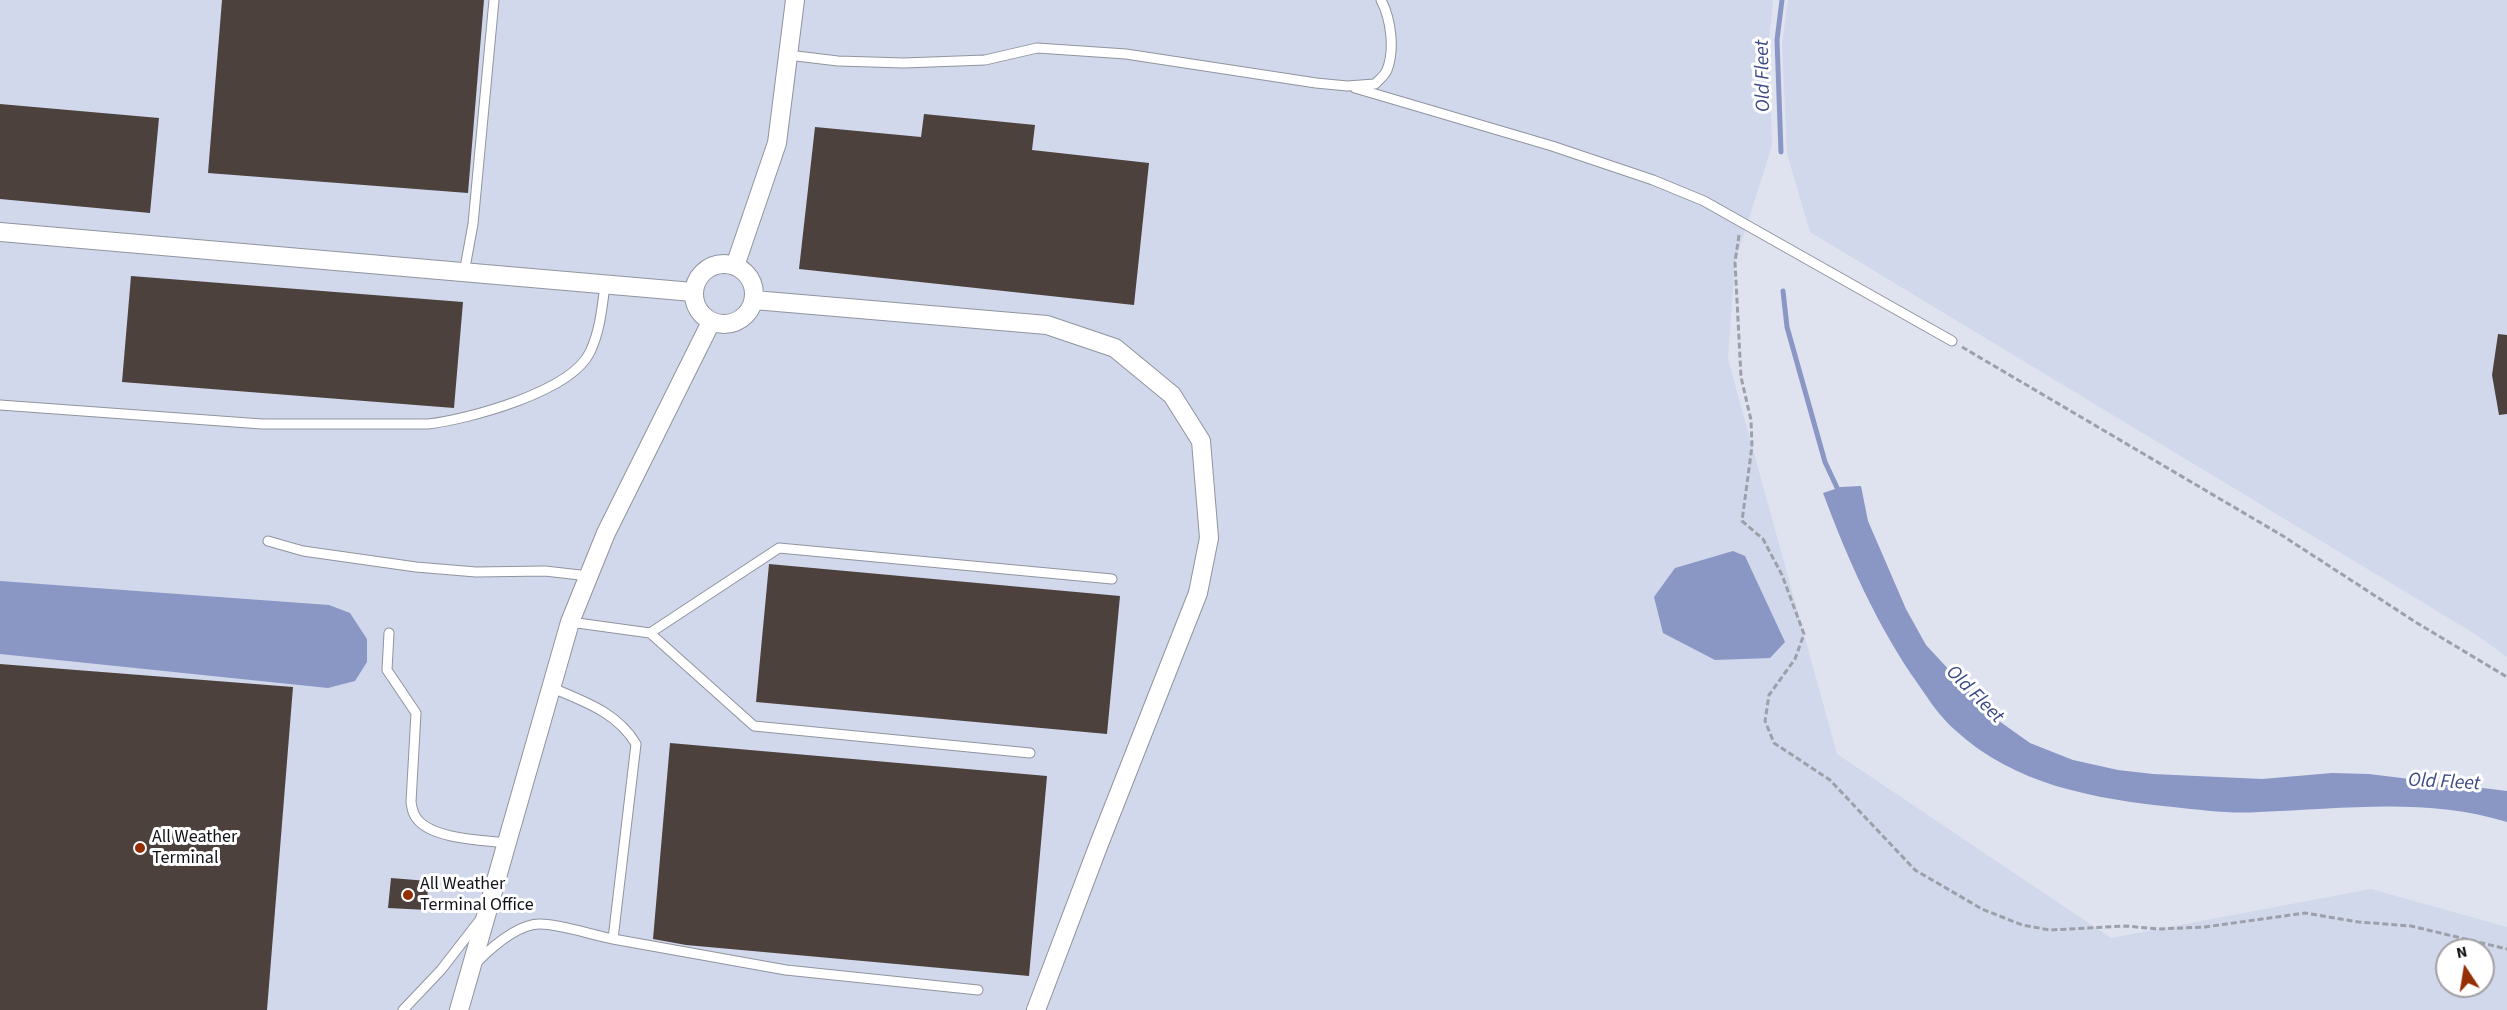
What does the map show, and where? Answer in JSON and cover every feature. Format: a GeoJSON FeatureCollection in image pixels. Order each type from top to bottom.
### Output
{"type":"FeatureCollection","features":[{"type":"Feature","properties":{"kind":"street"},"geometry":{"type":"LineString","coordinates":[[735,266],[777,143],[795,0]]}},
{"type":"Feature","properties":{"kind":"street"},"geometry":{"type":"LineString","coordinates":[[0,232],[693,292]]}},
{"type":"Feature","properties":{"kind":"street"},"geometry":{"type":"LineString","coordinates":[[726,264],[744,271],[751,279],[754,300],[751,308],[738,321],[720,325],[711,322],[697,309],[693,292],[696,282],[708,268],[726,264]]}},
{"type":"Feature","properties":{"kind":"street"},"geometry":{"type":"LineString","coordinates":[[754,300],[1047,325],[1115,348],[1173,395],[1201,441],[1209,538],[1198,593],[1036,1010]]}},
{"type":"Feature","properties":{"kind":"street"},"geometry":{"type":"LineString","coordinates":[[459,1010],[570,622],[606,533],[711,322]]}},
{"type":"Feature","properties":{"kind":"lane"},"geometry":{"type":"LineString","coordinates":[[464,273],[474,224],[494,0]]}},
{"type":"Feature","properties":{"kind":"lane"},"geometry":{"type":"LineString","coordinates":[[788,55],[838,61],[904,63],[985,60],[1037,48],[1126,54],[1316,84],[1347,86],[1375,84],[1387,70],[1391,47],[1390,30],[1381,0]]}},
{"type":"Feature","properties":{"kind":"lane"},"geometry":{"type":"LineString","coordinates":[[1347,86],[1541,143],[1704,201],[1952,342]]}},
{"type":"Feature","properties":{"kind":"lane"},"geometry":{"type":"LineString","coordinates":[[0,405],[262,424],[428,424],[454,421],[522,399],[559,382],[577,369],[589,354],[600,324],[605,285]]}},
{"type":"Feature","properties":{"kind":"lane"},"geometry":{"type":"LineString","coordinates":[[268,541],[303,551],[416,567],[476,572],[544,571],[589,576]]}},
{"type":"Feature","properties":{"kind":"lane"},"geometry":{"type":"LineString","coordinates":[[650,633],[779,548],[1112,579]]}},
{"type":"Feature","properties":{"kind":"lane"},"geometry":{"type":"LineString","coordinates":[[570,622],[650,633],[754,726],[1030,753]]}},
{"type":"Feature","properties":{"kind":"lane"},"geometry":{"type":"LineString","coordinates":[[389,633],[387,670],[416,713],[411,802],[414,815],[426,828],[444,834],[506,843]]}},
{"type":"Feature","properties":{"kind":"lane"},"geometry":{"type":"LineString","coordinates":[[550,687],[595,706],[628,729],[636,744],[613,939]]}},
{"type":"Feature","properties":{"kind":"lane"},"geometry":{"type":"LineString","coordinates":[[403,1010],[441,970],[478,923],[489,905]]}},
{"type":"Feature","properties":{"kind":"lane"},"geometry":{"type":"LineString","coordinates":[[471,968],[495,945],[514,932],[538,924],[786,970],[978,990]]}},
{"type":"Feature","properties":{"kind":"path"},"geometry":{"type":"LineString","coordinates":[[1741,223],[1735,262],[1741,377],[1751,420],[1752,446],[1742,521],[1763,539],[1782,575],[1804,634],[1795,659],[1769,695],[1765,721],[1774,743],[1830,780],[1915,870],[1982,909],[2022,925],[2050,930],[2126,926],[2158,929],[2205,927],[2305,913],[2359,922],[2410,926],[2507,949]]}},
{"type":"Feature","properties":{"kind":"path"},"geometry":{"type":"LineString","coordinates":[[1952,342],[2283,536],[2417,623],[2507,677]]}},
{"type":"Feature","properties":{"kind":"shaded area"},"geometry":{"type":"Polygon","coordinates":[[[0,0],[1773,0],[1769,42],[1772,146],[1735,262],[1728,359],[1837,754],[2111,938],[2371,889],[2507,927],[2507,1010],[0,1010],[0,0]]]}},
{"type":"Feature","properties":{"kind":"shaded area"},"geometry":{"type":"Polygon","coordinates":[[[1788,0],[2507,0],[2507,657],[2475,634],[1810,232],[1787,154],[1782,44],[1788,0]]]}},
{"type":"Feature","properties":{"kind":"water"},"geometry":{"type":"Polygon","coordinates":[[[1861,486],[1868,521],[1906,609],[1926,645],[1992,716],[2030,743],[2073,760],[2118,770],[2153,774],[2262,779],[2332,773],[2369,774],[2507,791],[2507,822],[2477,814],[2415,807],[2384,806],[2237,812],[2144,804],[2085,794],[2029,776],[2003,764],[1978,749],[1940,714],[1903,662],[1877,616],[1853,568],[1823,493],[1841,487],[1861,486]]]}},
{"type":"Feature","properties":{"kind":"water"},"geometry":{"type":"Polygon","coordinates":[[[1733,551],[1745,556],[1785,642],[1770,658],[1715,660],[1663,633],[1654,597],[1675,568],[1733,551]]]}},
{"type":"Feature","properties":{"kind":"water"},"geometry":{"type":"Polygon","coordinates":[[[0,581],[329,605],[350,613],[367,639],[367,662],[355,681],[328,688],[0,654],[0,581]]]}},
{"type":"Feature","properties":{"kind":"building"},"geometry":{"type":"Polygon","coordinates":[[[222,0],[484,0],[468,193],[208,173],[222,0]]]}},
{"type":"Feature","properties":{"kind":"building"},"geometry":{"type":"Polygon","coordinates":[[[0,104],[159,118],[150,213],[0,199],[0,104]]]}},
{"type":"Feature","properties":{"kind":"building"},"geometry":{"type":"Polygon","coordinates":[[[924,114],[1035,125],[1032,150],[1149,163],[1134,305],[799,269],[815,127],[921,137],[924,114]]]}},
{"type":"Feature","properties":{"kind":"building"},"geometry":{"type":"Polygon","coordinates":[[[131,276],[463,302],[454,408],[122,382],[131,276]]]}},
{"type":"Feature","properties":{"kind":"building"},"geometry":{"type":"Polygon","coordinates":[[[2498,334],[2507,335],[2507,414],[2499,415],[2492,375],[2498,334]]]}},
{"type":"Feature","properties":{"kind":"building"},"geometry":{"type":"Polygon","coordinates":[[[769,564],[1120,596],[1107,734],[756,702],[769,564]]]}},
{"type":"Feature","properties":{"kind":"building","name":"All Weather Terminal"},"geometry":{"type":"Polygon","coordinates":[[[0,664],[293,687],[267,1010],[0,1010],[0,664]]]}},
{"type":"Feature","properties":{"kind":"building"},"geometry":{"type":"Polygon","coordinates":[[[670,743],[1047,776],[1029,976],[686,945],[653,939],[670,743]]]}},
{"type":"Feature","properties":{"kind":"building","name":"All Weather Terminal Office"},"geometry":{"type":"Polygon","coordinates":[[[391,878],[428,881],[427,910],[388,908],[391,878]]]}},
{"type":"Feature","properties":{"kind":"waterway","name":"Old Fleet"},"geometry":{"type":"LineString","coordinates":[[1781,152],[1777,40],[1782,0]]}},
{"type":"Feature","properties":{"kind":"waterway","name":"Old Fleet"},"geometry":{"type":"LineString","coordinates":[[1783,291],[1787,327],[1825,462],[1840,494]]}},
{"type":"Feature","properties":{"kind":"place","name":"All Weather Terminal"},"geometry":{"type":"Point","coordinates":[140,848]}},
{"type":"Feature","properties":{"kind":"place","name":"All Weather Terminal Office"},"geometry":{"type":"Point","coordinates":[408,895]}}]}
